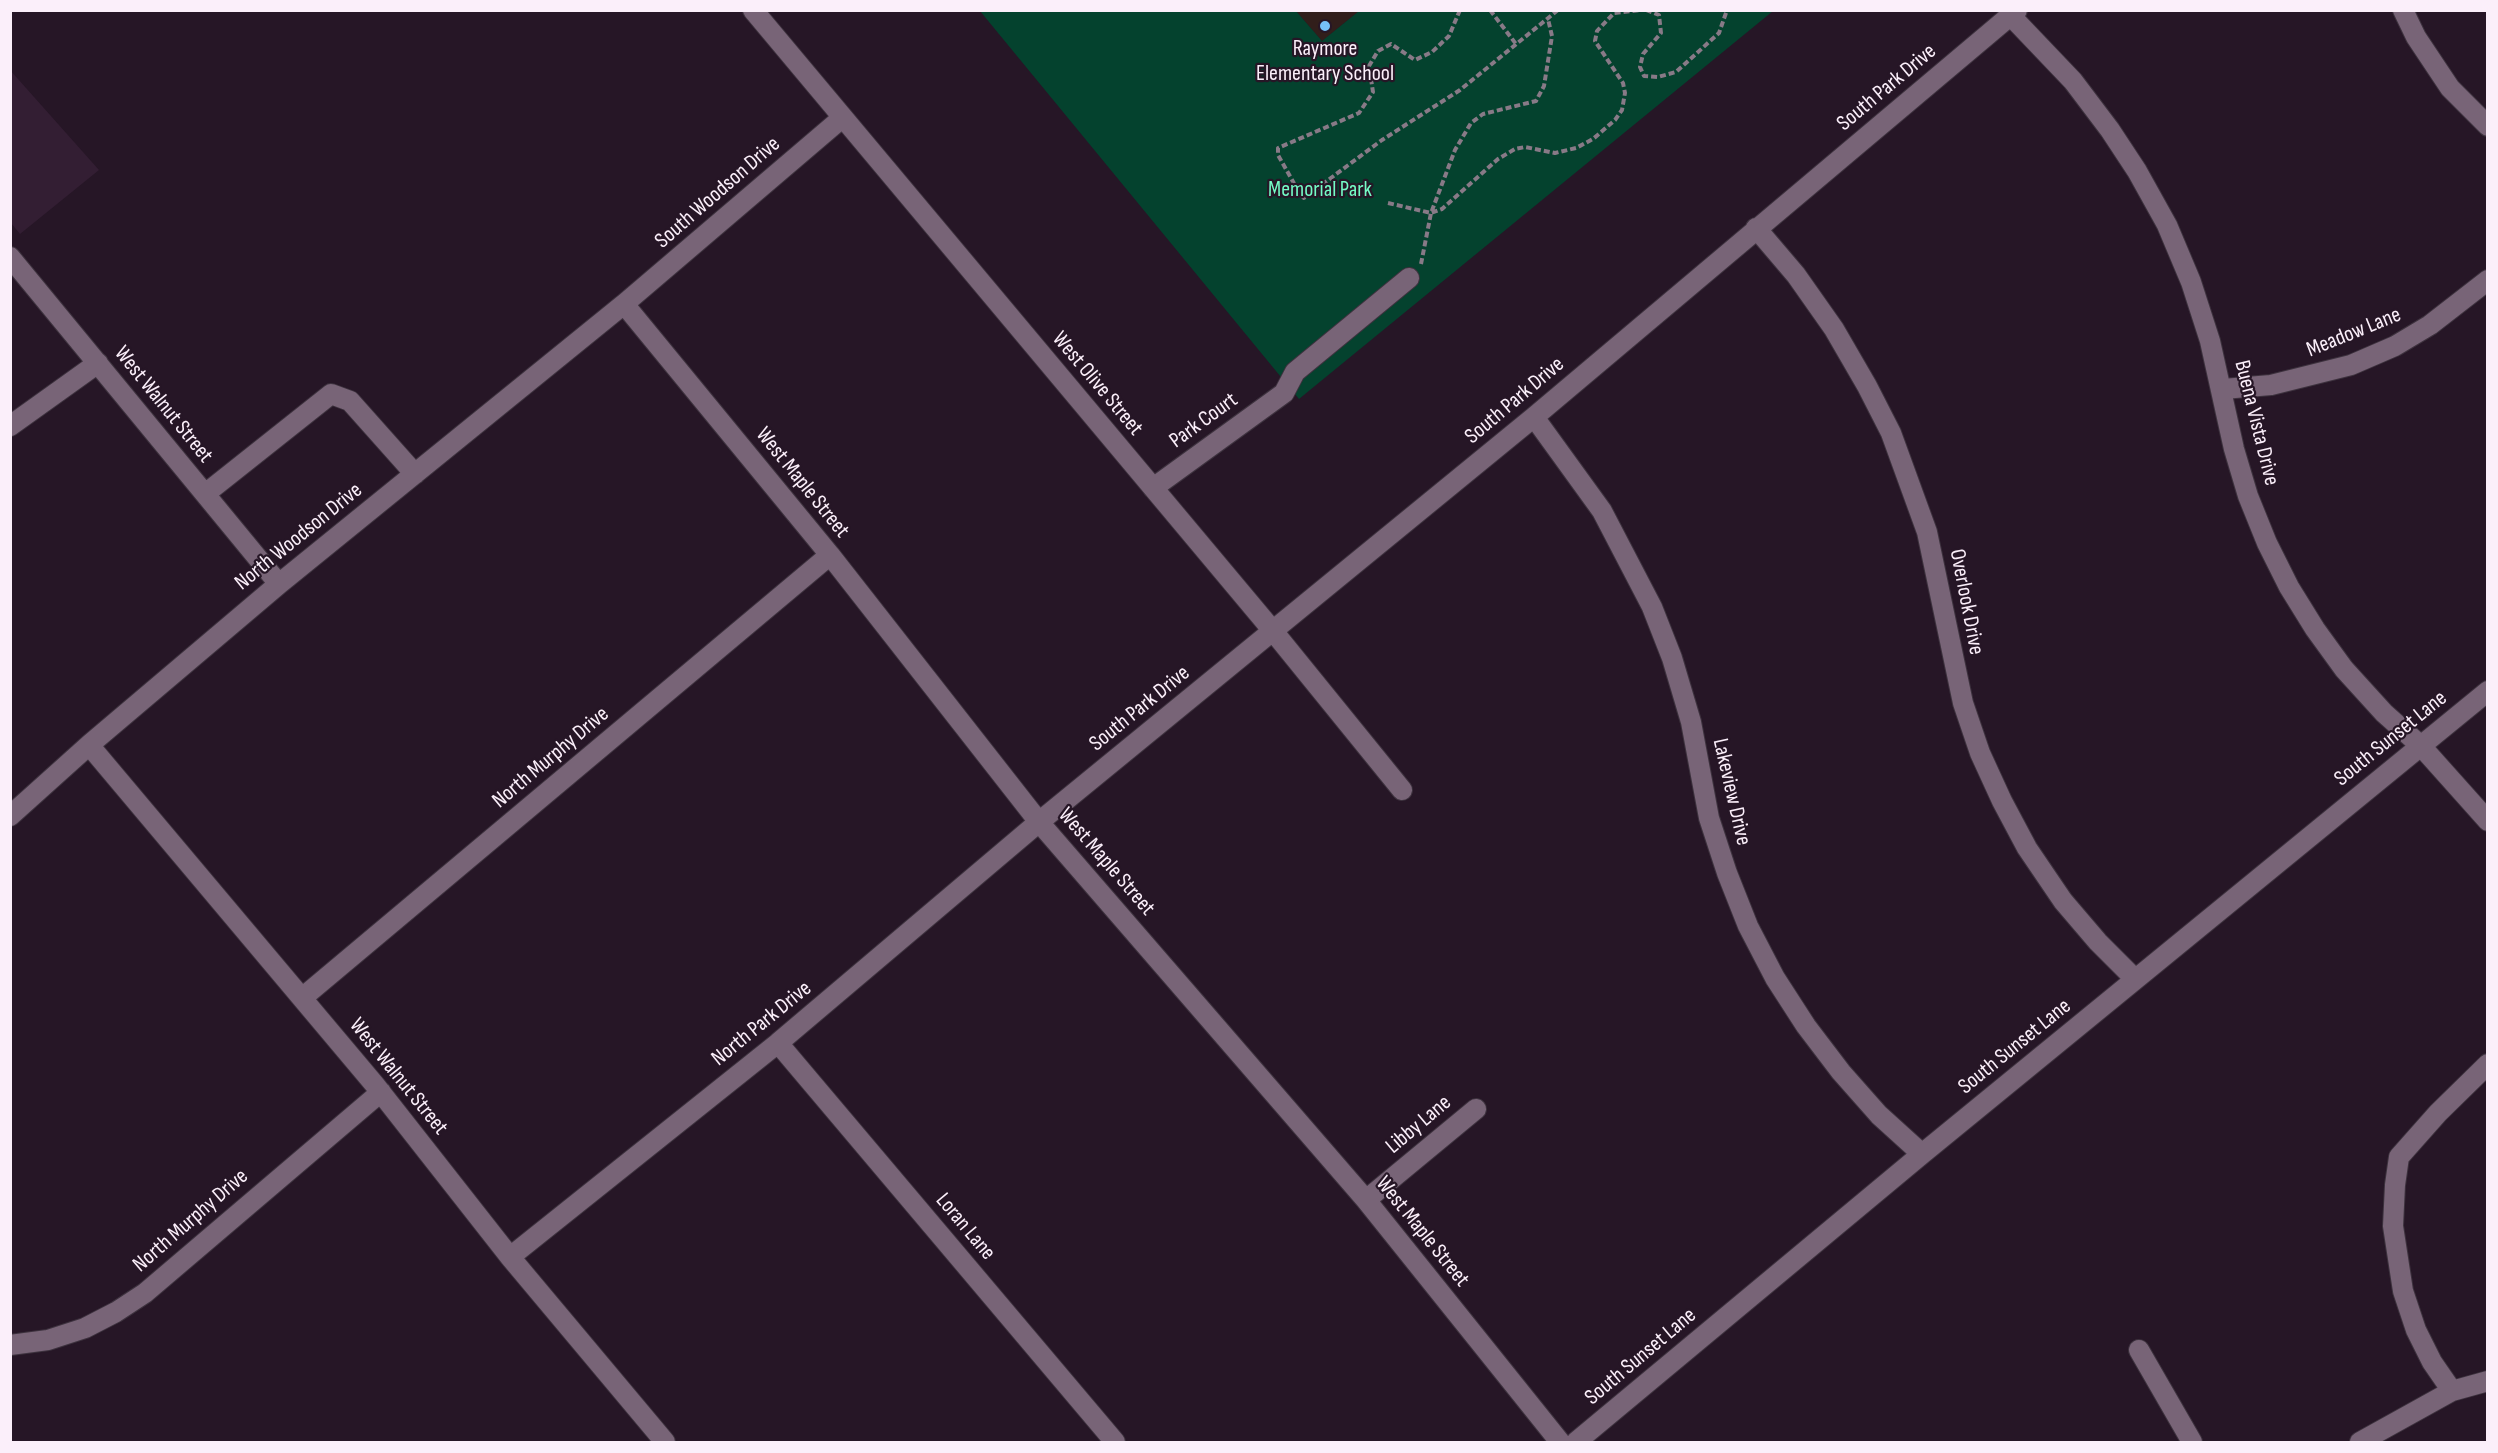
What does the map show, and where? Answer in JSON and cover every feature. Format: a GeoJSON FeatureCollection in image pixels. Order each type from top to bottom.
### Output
{"type":"FeatureCollection","features":[{"type":"Feature","properties":{"kind":"street","name":"West Olive Street"},"geometry":{"type":"LineString","coordinates":[[753,10],[1273,632],[1402,790]]}},
{"type":"Feature","properties":{"kind":"street"},"geometry":{"type":"LineString","coordinates":[[2403,10],[2416,37],[2450,88],[2487,126]]}},
{"type":"Feature","properties":{"kind":"street","name":"South Park Drive"},"geometry":{"type":"LineString","coordinates":[[1039,822],[1534,417],[2014,13]]}},
{"type":"Feature","properties":{"kind":"street","name":"Buena Vista Drive"},"geometry":{"type":"LineString","coordinates":[[2014,13],[2073,81],[2137,171],[2167,225],[2191,282],[2223,389],[2234,449],[2248,496],[2267,543],[2289,587],[2315,629],[2344,669],[2384,713],[2421,746],[2487,821]]}},
{"type":"Feature","properties":{"kind":"street","name":"South Woodson Drive"},"geometry":{"type":"LineString","coordinates":[[624,304],[842,118]]}},
{"type":"Feature","properties":{"kind":"street","name":"Overlook Drive"},"geometry":{"type":"LineString","coordinates":[[1756,228],[1796,275],[1834,329],[1867,386],[1890,433],[1927,532],[1963,703],[1980,753],[2002,801],[2027,848],[2063,901],[2135,980]]}},
{"type":"Feature","properties":{"kind":"street","name":"West Walnut Street"},"geometry":{"type":"LineString","coordinates":[[10,257],[279,584]]}},
{"type":"Feature","properties":{"kind":"street","name":"Park Court"},"geometry":{"type":"LineString","coordinates":[[1153,488],[1284,393],[1295,372],[1409,278]]}},
{"type":"Feature","properties":{"kind":"street","name":"Meadow Lane"},"geometry":{"type":"LineString","coordinates":[[2223,389],[2271,385],[2350,365],[2395,346],[2430,325],[2487,280]]}},
{"type":"Feature","properties":{"kind":"street","name":"North Woodson Drive"},"geometry":{"type":"LineString","coordinates":[[10,816],[89,745],[279,584],[624,304]]}},
{"type":"Feature","properties":{"kind":"street","name":"West Maple Street"},"geometry":{"type":"LineString","coordinates":[[624,304],[830,555],[1039,822],[1366,1200],[1560,1443]]}},
{"type":"Feature","properties":{"kind":"street"},"geometry":{"type":"LineString","coordinates":[[10,426],[98,363]]}},
{"type":"Feature","properties":{"kind":"street"},"geometry":{"type":"LineString","coordinates":[[205,494],[331,394],[350,401],[415,474]]}},
{"type":"Feature","properties":{"kind":"street","name":"Lakeview Drive"},"geometry":{"type":"LineString","coordinates":[[1534,417],[1602,511],[1652,607],[1672,658],[1691,722],[1709,818],[1727,873],[1748,926],[1775,978],[1806,1026],[1840,1072],[1879,1115],[1922,1154]]}},
{"type":"Feature","properties":{"kind":"street","name":"North Murphy Drive"},"geometry":{"type":"LineString","coordinates":[[302,998],[830,555]]}},
{"type":"Feature","properties":{"kind":"street","name":"South Sunset Lane"},"geometry":{"type":"LineString","coordinates":[[1576,1443],[1922,1154],[2487,691]]}},
{"type":"Feature","properties":{"kind":"street","name":"West Walnut Street"},"geometry":{"type":"LineString","coordinates":[[89,745],[381,1092],[510,1257],[665,1443]]}},
{"type":"Feature","properties":{"kind":"street","name":"North Park Drive"},"geometry":{"type":"LineString","coordinates":[[510,1257],[778,1043],[1039,822]]}},
{"type":"Feature","properties":{"kind":"street","name":"Loran Lane"},"geometry":{"type":"LineString","coordinates":[[778,1043],[1115,1443]]}},
{"type":"Feature","properties":{"kind":"street"},"geometry":{"type":"LineString","coordinates":[[2452,1391],[2416,1330],[2403,1291],[2393,1226],[2395,1185],[2399,1157],[2438,1113],[2487,1064]]}},
{"type":"Feature","properties":{"kind":"street","name":"North Murphy Drive"},"geometry":{"type":"LineString","coordinates":[[10,1345],[48,1340],[85,1328],[145,1293],[381,1092]]}},
{"type":"Feature","properties":{"kind":"street","name":"Libby Lane"},"geometry":{"type":"LineString","coordinates":[[1366,1200],[1476,1109]]}},
{"type":"Feature","properties":{"kind":"street"},"geometry":{"type":"LineString","coordinates":[[2139,1350],[2192,1443]]}},
{"type":"Feature","properties":{"kind":"street"},"geometry":{"type":"LineString","coordinates":[[2360,1443],[2452,1391],[2487,1381]]}},
{"type":"Feature","properties":{"kind":"path"},"geometry":{"type":"LineString","coordinates":[[1460,10],[1449,36],[1432,52],[1415,60],[1391,44],[1378,51],[1369,66],[1372,92],[1359,113],[1278,148],[1278,155],[1304,198],[1382,140],[1460,90],[1558,10]]}},
{"type":"Feature","properties":{"kind":"path"},"geometry":{"type":"LineString","coordinates":[[1490,10],[1516,44]]}},
{"type":"Feature","properties":{"kind":"path"},"geometry":{"type":"LineString","coordinates":[[1388,203],[1431,213],[1442,209],[1498,159],[1515,149],[1525,147],[1555,153],[1575,148],[1593,139],[1615,120],[1622,110],[1625,93],[1623,83],[1595,41],[1597,31],[1614,13],[1644,10],[1659,15],[1661,33],[1643,54],[1640,67],[1644,76],[1658,77],[1676,72],[1719,33],[1727,10]]}},
{"type":"Feature","properties":{"kind":"path"},"geometry":{"type":"LineString","coordinates":[[1409,278],[1419,278],[1431,213],[1455,150],[1471,123],[1483,114],[1536,101],[1544,86],[1552,36],[1548,19]]}},
{"type":"Feature","properties":{"kind":"shaded area","name":"Raymore Elementary School"},"geometry":{"type":"Polygon","coordinates":[[[1296,11],[1359,11],[1322,41],[1296,11]]]}},
{"type":"Feature","properties":{"kind":"shaded area"},"geometry":{"type":"Polygon","coordinates":[[[10,70],[99,170],[20,234],[11,223],[10,70]]]}},
{"type":"Feature","properties":{"kind":"green space","name":"Memorial Park"},"geometry":{"type":"Polygon","coordinates":[[[980,11],[1296,11],[1322,41],[1359,11],[1773,11],[1299,399],[980,11]]]}},
{"type":"Feature","properties":{"kind":"place","name":"Raymore Elementary School"},"geometry":{"type":"Point","coordinates":[1325,26]}}]}
